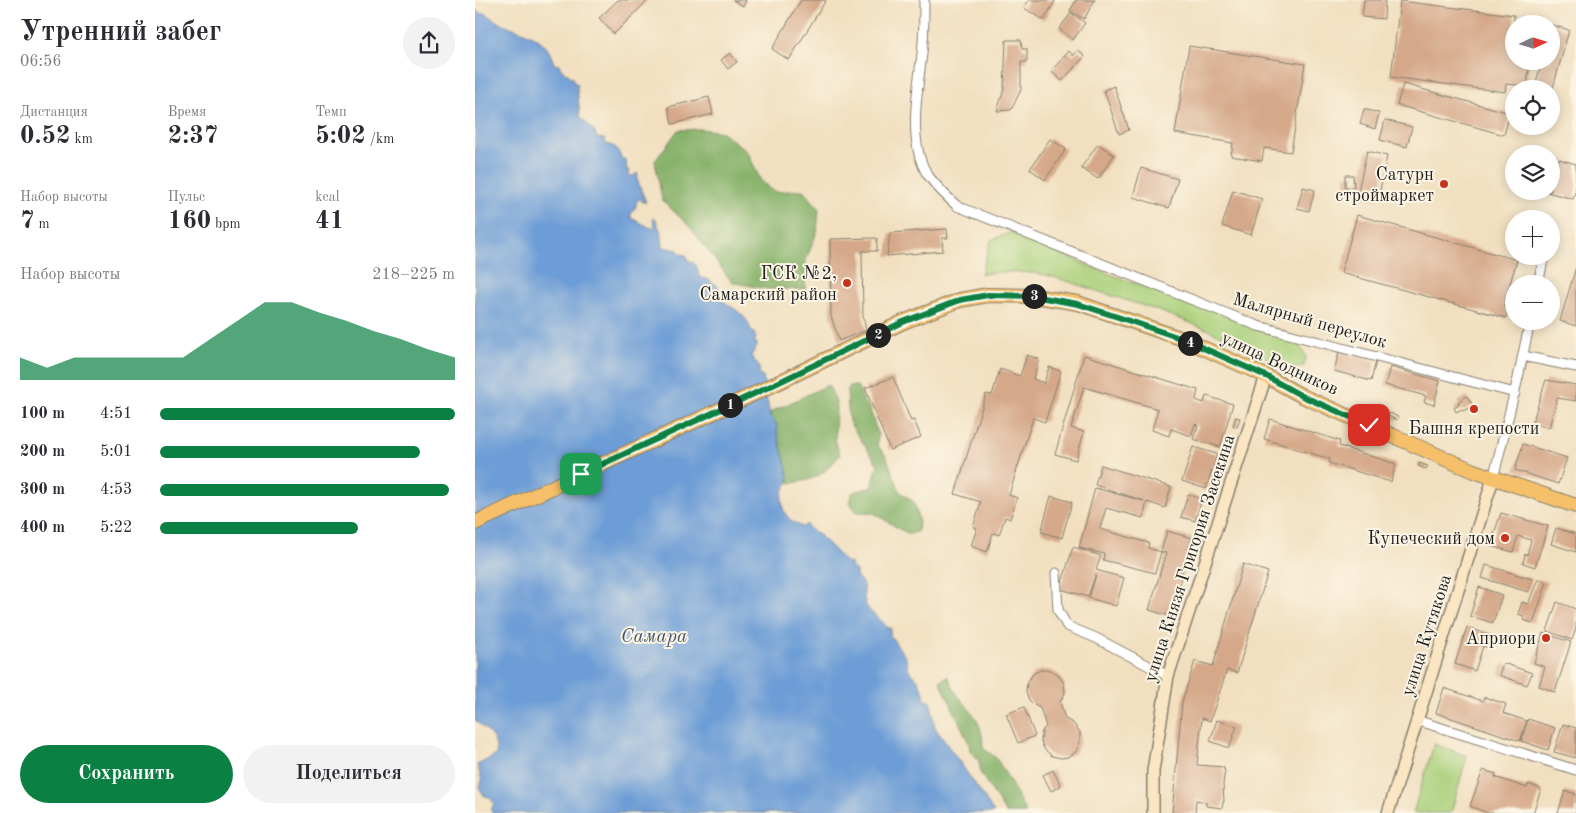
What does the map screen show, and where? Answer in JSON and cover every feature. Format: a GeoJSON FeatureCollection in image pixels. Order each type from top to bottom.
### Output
{"type":"FeatureCollection","features":[{"type":"Feature","properties":{"kind":"main road","name":"улица Водников"},"geometry":{"type":"LineString","coordinates":[[475,523],[931,310],[960,300],[988,295],[1033,296],[1078,304],[1183,339],[1266,376],[1302,396],[1493,479],[1576,506]]}},
{"type":"Feature","properties":{"kind":"main road","name":"улица Князя Григория Засекина"},"geometry":{"type":"LineString","coordinates":[[1153,813],[1153,771],[1167,676],[1266,376]]}},
{"type":"Feature","properties":{"kind":"main road","name":"улица Кутякова"},"geometry":{"type":"LineString","coordinates":[[1388,813],[1493,479]]}},
{"type":"Feature","properties":{"kind":"street","name":"Малярный переулок"},"geometry":{"type":"LineString","coordinates":[[924,0],[916,135],[919,155],[926,172],[957,206],[1258,326],[1515,392]]}},
{"type":"Feature","properties":{"kind":"street","name":"улица Кутякова"},"geometry":{"type":"LineString","coordinates":[[1493,479],[1528,330]]}},
{"type":"Feature","properties":{"kind":"street"},"geometry":{"type":"LineString","coordinates":[[1523,356],[1576,367]]}},
{"type":"Feature","properties":{"kind":"street"},"geometry":{"type":"LineString","coordinates":[[1056,573],[1058,610],[1067,626],[1096,638],[1167,676]]}},
{"type":"Feature","properties":{"kind":"street"},"geometry":{"type":"LineString","coordinates":[[1416,720],[1576,770]]}},
{"type":"Feature","properties":{"kind":"green space"},"geometry":{"type":"Polygon","coordinates":[[[701,129],[722,132],[747,151],[761,181],[775,192],[803,190],[819,208],[817,232],[806,260],[805,289],[767,289],[732,282],[689,226],[662,200],[655,161],[678,130],[701,129]]]}},
{"type":"Feature","properties":{"kind":"green space"},"geometry":{"type":"Polygon","coordinates":[[[1012,232],[1122,279],[1284,331],[1298,343],[1306,357],[1304,366],[1290,369],[1209,330],[1156,310],[1051,276],[1016,272],[981,274],[991,240],[1012,232]]]}},
{"type":"Feature","properties":{"kind":"green space"},"geometry":{"type":"Polygon","coordinates":[[[828,385],[836,401],[835,441],[840,455],[818,476],[789,483],[777,425],[770,416],[771,412],[828,385]]]}},
{"type":"Feature","properties":{"kind":"green space"},"geometry":{"type":"Polygon","coordinates":[[[850,386],[857,386],[864,403],[869,407],[878,435],[877,445],[886,456],[900,492],[914,502],[919,523],[918,531],[910,534],[874,513],[856,512],[849,502],[853,492],[872,487],[878,465],[849,422],[847,391],[850,386]]]}},
{"type":"Feature","properties":{"kind":"green space"},"geometry":{"type":"Polygon","coordinates":[[[948,676],[956,692],[979,724],[983,748],[996,758],[1026,813],[1006,813],[981,774],[979,761],[970,751],[969,743],[940,681],[948,676]]]}},
{"type":"Feature","properties":{"kind":"green space"},"geometry":{"type":"Polygon","coordinates":[[[1434,744],[1467,756],[1451,813],[1413,813],[1434,744]]]}},
{"type":"Feature","properties":{"kind":"water","name":"Самара"},"geometry":{"type":"Polygon","coordinates":[[[475,10],[540,40],[546,46],[554,64],[559,65],[561,69],[573,78],[575,84],[578,83],[580,116],[594,131],[597,138],[605,139],[606,144],[614,146],[621,158],[626,160],[627,171],[630,170],[629,176],[638,173],[637,179],[646,202],[642,202],[641,198],[639,199],[631,214],[631,218],[651,228],[655,227],[653,219],[656,219],[662,236],[663,247],[678,250],[680,254],[686,255],[688,260],[697,266],[699,277],[716,284],[718,287],[712,293],[713,295],[718,296],[747,321],[756,338],[754,342],[757,343],[751,356],[759,367],[759,375],[763,377],[770,416],[777,425],[777,432],[789,477],[783,492],[783,509],[789,519],[804,527],[807,524],[846,562],[850,563],[851,567],[856,571],[856,577],[863,586],[867,607],[887,628],[891,628],[890,635],[906,658],[908,668],[918,680],[924,693],[924,699],[930,702],[936,729],[994,813],[492,813],[491,810],[494,804],[491,798],[483,795],[479,787],[482,781],[477,765],[496,755],[496,749],[491,735],[475,720],[475,10]]]}},
{"type":"Feature","properties":{"kind":"building"},"geometry":{"type":"Polygon","coordinates":[[[618,0],[648,0],[614,34],[599,18],[618,0]]]}},
{"type":"Feature","properties":{"kind":"building"},"geometry":{"type":"Polygon","coordinates":[[[733,0],[746,0],[743,6],[733,0]]]}},
{"type":"Feature","properties":{"kind":"building"},"geometry":{"type":"Polygon","coordinates":[[[801,0],[826,0],[789,60],[772,49],[801,0]]]}},
{"type":"Feature","properties":{"kind":"building"},"geometry":{"type":"Polygon","coordinates":[[[1029,0],[1055,1],[1044,20],[1024,8],[1029,0]]]}},
{"type":"Feature","properties":{"kind":"building"},"geometry":{"type":"Polygon","coordinates":[[[1076,0],[1095,0],[1084,19],[1070,11],[1076,0]]]}},
{"type":"Feature","properties":{"kind":"building"},"geometry":{"type":"Polygon","coordinates":[[[1364,0],[1385,0],[1384,19],[1362,17],[1364,0]]]}},
{"type":"Feature","properties":{"kind":"building"},"geometry":{"type":"Polygon","coordinates":[[[1400,1],[1514,15],[1505,15],[1505,70],[1529,70],[1528,80],[1505,80],[1505,92],[1391,77],[1400,1]]]}},
{"type":"Feature","properties":{"kind":"building"},"geometry":{"type":"Polygon","coordinates":[[[1071,13],[1085,23],[1073,40],[1059,29],[1071,13]]]}},
{"type":"Feature","properties":{"kind":"building"},"geometry":{"type":"Polygon","coordinates":[[[1560,27],[1569,30],[1560,63],[1560,27]]]}},
{"type":"Feature","properties":{"kind":"building"},"geometry":{"type":"Polygon","coordinates":[[[1006,40],[1021,40],[1022,49],[1027,49],[1027,62],[1021,62],[1021,90],[1011,110],[997,111],[1004,89],[1006,40]]]}},
{"type":"Feature","properties":{"kind":"building"},"geometry":{"type":"Polygon","coordinates":[[[1189,46],[1305,64],[1291,152],[1264,148],[1262,161],[1231,156],[1233,143],[1175,133],[1189,46]]]}},
{"type":"Feature","properties":{"kind":"building"},"geometry":{"type":"Polygon","coordinates":[[[1078,50],[1085,56],[1062,81],[1051,71],[1069,51],[1073,56],[1078,50]]]}},
{"type":"Feature","properties":{"kind":"building"},"geometry":{"type":"Polygon","coordinates":[[[730,53],[737,62],[728,69],[721,60],[730,53]]]}},
{"type":"Feature","properties":{"kind":"building"},"geometry":{"type":"Polygon","coordinates":[[[1540,70],[1558,70],[1555,80],[1537,80],[1540,70]]]}},
{"type":"Feature","properties":{"kind":"building"},"geometry":{"type":"Polygon","coordinates":[[[1403,84],[1505,112],[1505,131],[1504,135],[1397,105],[1403,84]]]}},
{"type":"Feature","properties":{"kind":"building"},"geometry":{"type":"Polygon","coordinates":[[[1114,86],[1129,130],[1119,134],[1104,90],[1114,86]]]}},
{"type":"Feature","properties":{"kind":"building"},"geometry":{"type":"Polygon","coordinates":[[[709,97],[713,114],[672,124],[668,107],[709,97]]]}},
{"type":"Feature","properties":{"kind":"building"},"geometry":{"type":"Polygon","coordinates":[[[1364,109],[1379,113],[1375,129],[1360,124],[1364,109]]]}},
{"type":"Feature","properties":{"kind":"building"},"geometry":{"type":"Polygon","coordinates":[[[1385,120],[1412,127],[1407,147],[1380,140],[1385,120]]]}},
{"type":"Feature","properties":{"kind":"building"},"geometry":{"type":"Polygon","coordinates":[[[1050,139],[1066,149],[1045,180],[1030,169],[1050,139]]]}},
{"type":"Feature","properties":{"kind":"building"},"geometry":{"type":"Polygon","coordinates":[[[1098,144],[1114,155],[1098,179],[1081,168],[1098,144]]]}},
{"type":"Feature","properties":{"kind":"building"},"geometry":{"type":"Polygon","coordinates":[[[1367,151],[1387,156],[1378,200],[1357,195],[1367,151]]]}},
{"type":"Feature","properties":{"kind":"building"},"geometry":{"type":"Polygon","coordinates":[[[1560,159],[1576,164],[1576,189],[1573,199],[1560,196],[1560,159]]]}},
{"type":"Feature","properties":{"kind":"building"},"geometry":{"type":"Polygon","coordinates":[[[1141,168],[1178,179],[1169,208],[1133,197],[1141,168]]]}},
{"type":"Feature","properties":{"kind":"building"},"geometry":{"type":"Polygon","coordinates":[[[1345,175],[1353,175],[1354,187],[1345,187],[1345,175]]]}},
{"type":"Feature","properties":{"kind":"building"},"geometry":{"type":"Polygon","coordinates":[[[1303,187],[1315,190],[1309,211],[1297,208],[1303,187]]]}},
{"type":"Feature","properties":{"kind":"building"},"geometry":{"type":"Polygon","coordinates":[[[1233,190],[1262,199],[1251,235],[1222,226],[1233,190]]]}},
{"type":"Feature","properties":{"kind":"building"},"geometry":{"type":"Polygon","coordinates":[[[1357,215],[1505,257],[1505,265],[1516,265],[1513,275],[1505,275],[1505,300],[1503,307],[1505,307],[1505,318],[1341,273],[1357,215]]]}},
{"type":"Feature","properties":{"kind":"building"},"geometry":{"type":"Polygon","coordinates":[[[947,229],[948,238],[942,238],[943,251],[887,256],[890,233],[947,229]]]}},
{"type":"Feature","properties":{"kind":"building","name":"ГСК №2, Самарский район"},"geometry":{"type":"Polygon","coordinates":[[[877,238],[877,251],[862,251],[863,316],[866,330],[839,341],[831,316],[830,239],[877,238]]]}},
{"type":"Feature","properties":{"kind":"building"},"geometry":{"type":"Polygon","coordinates":[[[1576,267],[1576,326],[1560,321],[1576,267]]]}},
{"type":"Feature","properties":{"kind":"building"},"geometry":{"type":"Polygon","coordinates":[[[1339,352],[1376,361],[1371,381],[1334,371],[1339,352]]]}},
{"type":"Feature","properties":{"kind":"building"},"geometry":{"type":"Polygon","coordinates":[[[1027,355],[1039,359],[1033,379],[1044,383],[1049,367],[1061,371],[1045,422],[1033,418],[1009,495],[1017,498],[1010,519],[1005,517],[999,535],[993,533],[987,552],[971,546],[977,528],[973,527],[981,502],[955,494],[986,394],[992,395],[1000,369],[1020,376],[1027,355]]]}},
{"type":"Feature","properties":{"kind":"building"},"geometry":{"type":"Polygon","coordinates":[[[1084,355],[1198,390],[1196,400],[1204,403],[1206,396],[1233,404],[1220,447],[1193,439],[1198,425],[1195,424],[1191,436],[1171,429],[1169,436],[1152,430],[1158,409],[1084,387],[1071,428],[1084,432],[1076,460],[1055,454],[1084,355]]]}},
{"type":"Feature","properties":{"kind":"building"},"geometry":{"type":"Polygon","coordinates":[[[1390,367],[1440,381],[1434,405],[1424,402],[1426,396],[1385,385],[1390,367]]]}},
{"type":"Feature","properties":{"kind":"building"},"geometry":{"type":"Polygon","coordinates":[[[893,377],[911,421],[914,420],[921,437],[890,450],[865,388],[893,377]]]}},
{"type":"Feature","properties":{"kind":"building"},"geometry":{"type":"Polygon","coordinates":[[[1546,380],[1576,385],[1576,401],[1557,398],[1549,428],[1532,423],[1546,380]]]}},
{"type":"Feature","properties":{"kind":"building"},"geometry":{"type":"Polygon","coordinates":[[[1467,396],[1473,406],[1456,412],[1454,408],[1459,405],[1458,402],[1467,396]]]}},
{"type":"Feature","properties":{"kind":"building"},"geometry":{"type":"Polygon","coordinates":[[[1390,413],[1398,417],[1397,420],[1388,416],[1390,413]]]}},
{"type":"Feature","properties":{"kind":"building"},"geometry":{"type":"Polygon","coordinates":[[[1236,417],[1240,418],[1237,427],[1233,426],[1236,417]]]}},
{"type":"Feature","properties":{"kind":"building"},"geometry":{"type":"Polygon","coordinates":[[[1270,419],[1340,441],[1339,446],[1396,464],[1391,482],[1329,463],[1330,459],[1264,439],[1270,419]]]}},
{"type":"Feature","properties":{"kind":"building"},"geometry":{"type":"Polygon","coordinates":[[[1523,444],[1567,458],[1558,484],[1515,470],[1523,444]]]}},
{"type":"Feature","properties":{"kind":"building"},"geometry":{"type":"Polygon","coordinates":[[[1193,447],[1217,454],[1206,489],[1182,481],[1193,447]]]}},
{"type":"Feature","properties":{"kind":"building"},"geometry":{"type":"Polygon","coordinates":[[[1419,463],[1428,466],[1426,469],[1418,466],[1419,463]]]}},
{"type":"Feature","properties":{"kind":"building"},"geometry":{"type":"Polygon","coordinates":[[[1101,465],[1171,487],[1165,508],[1147,502],[1143,518],[1106,508],[1100,529],[1149,543],[1148,548],[1161,552],[1155,573],[1103,560],[1104,554],[1079,548],[1095,488],[1144,501],[1095,485],[1101,465]]]}},
{"type":"Feature","properties":{"kind":"building"},"geometry":{"type":"Polygon","coordinates":[[[1188,494],[1202,499],[1195,521],[1181,517],[1188,494]]]}},
{"type":"Feature","properties":{"kind":"building"},"geometry":{"type":"Polygon","coordinates":[[[1051,496],[1072,502],[1062,538],[1041,532],[1051,496]]]}},
{"type":"Feature","properties":{"kind":"building","name":"Купеческий дом"},"geometry":{"type":"Polygon","coordinates":[[[1501,513],[1548,526],[1535,567],[1523,563],[1531,540],[1518,536],[1513,552],[1490,546],[1501,513]]]}},
{"type":"Feature","properties":{"kind":"building"},"geometry":{"type":"Polygon","coordinates":[[[1556,528],[1576,534],[1576,552],[1551,544],[1556,528]]]}},
{"type":"Feature","properties":{"kind":"building"},"geometry":{"type":"Polygon","coordinates":[[[1167,531],[1192,538],[1170,616],[1149,610],[1166,553],[1161,552],[1167,531]]]}},
{"type":"Feature","properties":{"kind":"building"},"geometry":{"type":"Polygon","coordinates":[[[1073,547],[1101,556],[1096,570],[1124,578],[1116,606],[1089,598],[1096,574],[1088,597],[1060,589],[1073,547]]]}},
{"type":"Feature","properties":{"kind":"building"},"geometry":{"type":"Polygon","coordinates":[[[1243,564],[1268,572],[1237,673],[1227,670],[1210,721],[1202,718],[1197,765],[1224,767],[1224,802],[1222,808],[1206,806],[1206,802],[1196,800],[1195,813],[1172,813],[1182,702],[1195,661],[1213,666],[1243,564]]]}},
{"type":"Feature","properties":{"kind":"building"},"geometry":{"type":"Polygon","coordinates":[[[1486,565],[1532,579],[1528,592],[1482,578],[1486,565]]]}},
{"type":"Feature","properties":{"kind":"building"},"geometry":{"type":"Polygon","coordinates":[[[1538,579],[1547,582],[1533,623],[1523,620],[1524,616],[1518,614],[1522,602],[1528,604],[1538,579]]]}},
{"type":"Feature","properties":{"kind":"building"},"geometry":{"type":"Polygon","coordinates":[[[1479,587],[1502,595],[1493,623],[1470,616],[1479,587]]]}},
{"type":"Feature","properties":{"kind":"building"},"geometry":{"type":"Polygon","coordinates":[[[1557,602],[1576,609],[1576,628],[1572,640],[1547,631],[1557,602]]]}},
{"type":"Feature","properties":{"kind":"building"},"geometry":{"type":"Polygon","coordinates":[[[1467,627],[1492,636],[1488,648],[1483,646],[1475,671],[1455,664],[1467,627]]]}},
{"type":"Feature","properties":{"kind":"building"},"geometry":{"type":"Polygon","coordinates":[[[1543,633],[1571,642],[1555,692],[1539,686],[1545,667],[1534,663],[1543,633]]]}},
{"type":"Feature","properties":{"kind":"building"},"geometry":{"type":"Polygon","coordinates":[[[1503,663],[1532,673],[1527,685],[1499,675],[1503,663]]]}},
{"type":"Feature","properties":{"kind":"building"},"geometry":{"type":"Polygon","coordinates":[[[1041,670],[1050,670],[1058,674],[1064,683],[1065,693],[1060,702],[1065,719],[1073,723],[1080,732],[1080,742],[1076,752],[1068,757],[1052,756],[1044,749],[1041,741],[1042,731],[1046,726],[1040,708],[1029,700],[1026,692],[1027,682],[1034,673],[1041,670]]]}},
{"type":"Feature","properties":{"kind":"building"},"geometry":{"type":"Polygon","coordinates":[[[1444,688],[1483,701],[1484,697],[1506,704],[1503,713],[1527,721],[1520,741],[1436,713],[1444,688]]]}},
{"type":"Feature","properties":{"kind":"building"},"geometry":{"type":"Polygon","coordinates":[[[1024,707],[1035,736],[1018,743],[1006,714],[1024,707]]]}},
{"type":"Feature","properties":{"kind":"building"},"geometry":{"type":"Polygon","coordinates":[[[1528,719],[1555,728],[1548,750],[1521,741],[1528,719]]]}},
{"type":"Feature","properties":{"kind":"building"},"geometry":{"type":"Polygon","coordinates":[[[1217,720],[1237,727],[1229,748],[1210,741],[1217,720]]]}},
{"type":"Feature","properties":{"kind":"building"},"geometry":{"type":"Polygon","coordinates":[[[1563,724],[1576,728],[1576,758],[1554,752],[1563,724]]]}},
{"type":"Feature","properties":{"kind":"building"},"geometry":{"type":"Polygon","coordinates":[[[1053,770],[1061,786],[1051,791],[1043,775],[1053,770]]]}},
{"type":"Feature","properties":{"kind":"building"},"geometry":{"type":"Polygon","coordinates":[[[1483,770],[1496,774],[1495,777],[1527,788],[1528,784],[1541,789],[1533,813],[1487,813],[1470,806],[1483,770]]]}},
{"type":"Feature","properties":{"kind":"building"},"geometry":{"type":"Polygon","coordinates":[[[1565,791],[1576,794],[1576,813],[1558,813],[1565,791]]]}},
{"type":"Feature","properties":{"kind":"place","name":"Сатурн строймаркет"},"geometry":{"type":"Point","coordinates":[1444,184]}},
{"type":"Feature","properties":{"kind":"place","name":"ГСК №2, Самарский район"},"geometry":{"type":"Point","coordinates":[847,283]}},
{"type":"Feature","properties":{"kind":"place","name":"Башня крепости"},"geometry":{"type":"Point","coordinates":[1474,409]}},
{"type":"Feature","properties":{"kind":"place","name":"Купеческий дом"},"geometry":{"type":"Point","coordinates":[1505,538]}},
{"type":"Feature","properties":{"kind":"place","name":"Априори"},"geometry":{"type":"Point","coordinates":[1546,638]}},
{"type":"Feature","properties":{"kind":"route"},"geometry":{"type":"LineString","coordinates":[[581,474],[903,322],[960,300],[988,295],[1033,296],[1078,304],[1183,339],[1266,376],[1302,396],[1369,425]]}}]}
